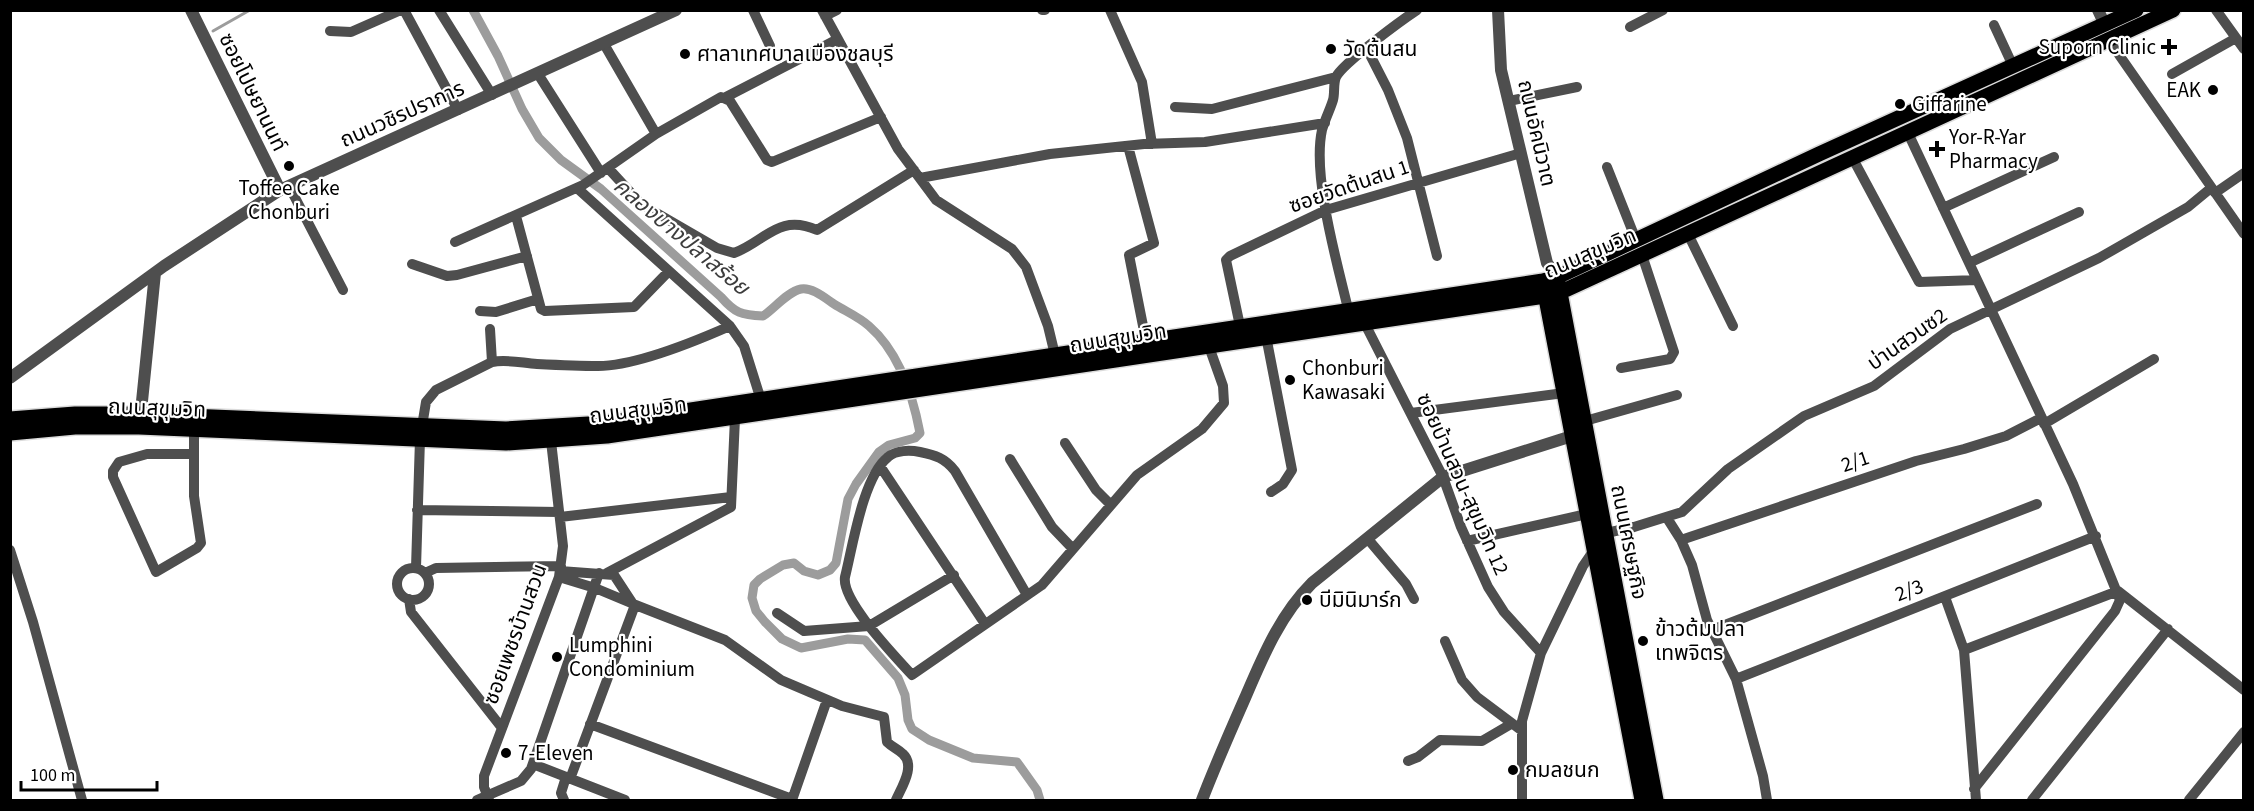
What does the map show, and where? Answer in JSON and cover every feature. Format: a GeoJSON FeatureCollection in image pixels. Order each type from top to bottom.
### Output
{"type":"FeatureCollection","features":[{"type":"Feature","properties":{"kind":"main road","name":"ถนนสุขุมวิท"},"geometry":{"type":"LineString","coordinates":[[910,383],[1206,338],[1240,326],[1348,309],[1551,286],[1636,240],[2136,10]]}},
{"type":"Feature","properties":{"kind":"main road","name":"ถนนสุขุมวิท"},"geometry":{"type":"LineString","coordinates":[[10,433],[140,421],[418,430],[506,443],[607,436],[735,418],[823,397],[883,388],[1055,355],[1146,341],[1266,336],[1364,322],[1551,286],[1642,255],[1908,133],[2104,25],[2173,10]]}},
{"type":"Feature","properties":{"kind":"main road","name":"ถนนเศรษฐกิจ"},"geometry":{"type":"LineString","coordinates":[[1551,286],[1564,393],[1642,801]]}},
{"type":"Feature","properties":{"kind":"main road","name":"ถนนเศรษฐกิจ"},"geometry":{"type":"LineString","coordinates":[[1551,286],[1585,421],[1656,801]]}},
{"type":"Feature","properties":{"kind":"main road","name":"ถนนสุขุมวิท"},"geometry":{"type":"LineString","coordinates":[[10,419],[75,414],[195,430],[550,428],[606,423],[761,400],[823,397]]}},
{"type":"Feature","properties":{"kind":"street","name":"ซอยโปษยานนท์"},"geometry":{"type":"LineString","coordinates":[[191,10],[285,188]]}},
{"type":"Feature","properties":{"kind":"street"},"geometry":{"type":"LineString","coordinates":[[330,31],[351,32],[403,10],[458,110]]}},
{"type":"Feature","properties":{"kind":"street"},"geometry":{"type":"LineString","coordinates":[[439,10],[498,92]]}},
{"type":"Feature","properties":{"kind":"street","name":"ถนนวชิรปราการ"},"geometry":{"type":"LineString","coordinates":[[10,378],[155,273],[285,188],[676,10]]}},
{"type":"Feature","properties":{"kind":"street"},"geometry":{"type":"LineString","coordinates":[[753,10],[770,46]]}},
{"type":"Feature","properties":{"kind":"street"},"geometry":{"type":"LineString","coordinates":[[837,10],[824,13],[898,149],[936,200],[1012,249],[1026,267],[1045,316],[1055,355]]}},
{"type":"Feature","properties":{"kind":"street"},"geometry":{"type":"LineString","coordinates":[[1110,10],[1142,82],[1152,144]]}},
{"type":"Feature","properties":{"kind":"street"},"geometry":{"type":"LineString","coordinates":[[1175,107],[1212,109],[1336,77],[1397,24],[1417,10]]}},
{"type":"Feature","properties":{"kind":"street","name":"ถนนอัคนิวาต"},"geometry":{"type":"LineString","coordinates":[[1498,10],[1499,55],[1551,286]]}},
{"type":"Feature","properties":{"kind":"street"},"geometry":{"type":"LineString","coordinates":[[1630,27],[1663,10]]}},
{"type":"Feature","properties":{"kind":"street"},"geometry":{"type":"LineString","coordinates":[[2216,10],[2244,49]]}},
{"type":"Feature","properties":{"kind":"street"},"geometry":{"type":"LineString","coordinates":[[1994,25],[2013,66]]}},
{"type":"Feature","properties":{"kind":"street"},"geometry":{"type":"LineString","coordinates":[[2104,25],[2213,191],[2244,234]]}},
{"type":"Feature","properties":{"kind":"street"},"geometry":{"type":"LineString","coordinates":[[2172,74],[2236,38]]}},
{"type":"Feature","properties":{"kind":"street"},"geometry":{"type":"LineString","coordinates":[[454,242],[580,186],[656,134],[721,97],[726,97],[838,39]]}},
{"type":"Feature","properties":{"kind":"street"},"geometry":{"type":"LineString","coordinates":[[604,44],[656,134]]}},
{"type":"Feature","properties":{"kind":"street"},"geometry":{"type":"LineString","coordinates":[[1367,49],[1388,90],[1407,138],[1437,256]]}},
{"type":"Feature","properties":{"kind":"street"},"geometry":{"type":"LineString","coordinates":[[538,74],[602,173],[641,204],[717,248],[734,254],[771,230],[802,223],[817,230],[917,174],[1050,154],[1152,144],[1205,142],[1324,123]]}},
{"type":"Feature","properties":{"kind":"street"},"geometry":{"type":"LineString","coordinates":[[1336,77],[1334,99],[1324,123],[1320,163],[1326,210],[1348,309]]}},
{"type":"Feature","properties":{"kind":"street"},"geometry":{"type":"LineString","coordinates":[[1509,101],[1577,87]]}},
{"type":"Feature","properties":{"kind":"street"},"geometry":{"type":"LineString","coordinates":[[726,97],[767,160],[772,162],[880,117]]}},
{"type":"Feature","properties":{"kind":"street"},"geometry":{"type":"LineString","coordinates":[[1908,133],[2096,536],[2120,600],[2115,611],[1974,789]]}},
{"type":"Feature","properties":{"kind":"street"},"geometry":{"type":"LineString","coordinates":[[1128,146],[1154,243],[1129,255],[1146,341]]}},
{"type":"Feature","properties":{"kind":"street","name":"ซอยวัดต้นสน 1"},"geometry":{"type":"LineString","coordinates":[[1240,326],[1226,260],[1230,256],[1326,210],[1521,153]]}},
{"type":"Feature","properties":{"kind":"street"},"geometry":{"type":"LineString","coordinates":[[1943,208],[2054,157]]}},
{"type":"Feature","properties":{"kind":"street"},"geometry":{"type":"LineString","coordinates":[[1852,158],[1919,282],[1977,280]]}},
{"type":"Feature","properties":{"kind":"street"},"geometry":{"type":"LineString","coordinates":[[1608,167],[1636,240]]}},
{"type":"Feature","properties":{"kind":"street","name":"บ่านสวนซ2"},"geometry":{"type":"LineString","coordinates":[[1606,533],[1634,528],[1682,512],[1728,469],[1804,416],[1874,386],[1950,329],[2099,258],[2244,173]]}},
{"type":"Feature","properties":{"kind":"street"},"geometry":{"type":"LineString","coordinates":[[580,186],[730,326],[744,346],[761,400]]}},
{"type":"Feature","properties":{"kind":"street"},"geometry":{"type":"LineString","coordinates":[[285,188],[344,290]]}},
{"type":"Feature","properties":{"kind":"street"},"geometry":{"type":"LineString","coordinates":[[1969,263],[2079,212]]}},
{"type":"Feature","properties":{"kind":"street"},"geometry":{"type":"LineString","coordinates":[[516,216],[541,309],[550,312],[629,309],[638,304],[669,271]]}},
{"type":"Feature","properties":{"kind":"street"},"geometry":{"type":"LineString","coordinates":[[1689,234],[1733,326]]}},
{"type":"Feature","properties":{"kind":"street"},"geometry":{"type":"LineString","coordinates":[[1621,368],[1670,359],[1674,352],[1642,255]]}},
{"type":"Feature","properties":{"kind":"street"},"geometry":{"type":"LineString","coordinates":[[412,264],[447,276],[527,256]]}},
{"type":"Feature","properties":{"kind":"street"},"geometry":{"type":"LineString","coordinates":[[140,421],[155,273]]}},
{"type":"Feature","properties":{"kind":"street"},"geometry":{"type":"LineString","coordinates":[[480,311],[496,312],[538,299]]}},
{"type":"Feature","properties":{"kind":"street","name":"ซอยบ้านสวน-สุขุมวิท 12"},"geometry":{"type":"LineString","coordinates":[[1364,322],[1443,477],[1467,541],[1493,596],[1504,612],[1540,652]]}},
{"type":"Feature","properties":{"kind":"street"},"geometry":{"type":"LineString","coordinates":[[633,604],[617,578],[603,573],[436,568],[420,571],[405,570],[397,582],[399,591],[409,599],[419,599],[426,592],[429,583],[420,571],[417,510],[418,430],[426,402],[436,390],[492,362],[501,360],[536,364],[601,366],[632,361],[697,340],[730,326]]}},
{"type":"Feature","properties":{"kind":"street"},"geometry":{"type":"LineString","coordinates":[[490,329],[492,362]]}},
{"type":"Feature","properties":{"kind":"street"},"geometry":{"type":"LineString","coordinates":[[1266,336],[1292,470],[1283,484],[1271,492]]}},
{"type":"Feature","properties":{"kind":"street"},"geometry":{"type":"LineString","coordinates":[[1027,595],[956,471],[948,462],[934,455],[911,451],[890,455],[880,466],[870,483],[844,582],[847,593],[869,626],[912,675],[1042,585],[1137,475],[1202,429],[1222,407],[1223,386],[1206,338]]}},
{"type":"Feature","properties":{"kind":"street","name":"2/1"},"geometry":{"type":"LineString","coordinates":[[1681,540],[1916,461],[1964,450],[2006,436],[2043,421],[2154,359]]}},
{"type":"Feature","properties":{"kind":"street"},"geometry":{"type":"LineString","coordinates":[[1411,413],[1564,393]]}},
{"type":"Feature","properties":{"kind":"street"},"geometry":{"type":"LineString","coordinates":[[1585,421],[1677,395]]}},
{"type":"Feature","properties":{"kind":"street"},"geometry":{"type":"LineString","coordinates":[[484,799],[521,781],[529,773],[595,588],[603,573],[731,507],[735,418]]}},
{"type":"Feature","properties":{"kind":"street"},"geometry":{"type":"LineString","coordinates":[[194,454],[147,454],[119,462],[113,471],[113,477],[156,572],[201,543],[194,496],[195,430]]}},
{"type":"Feature","properties":{"kind":"street"},"geometry":{"type":"LineString","coordinates":[[1202,801],[1249,689],[1283,619],[1295,600],[1312,583],[1443,477],[1572,436]]}},
{"type":"Feature","properties":{"kind":"street","name":"ซอยเพชรบ้านสวน"},"geometry":{"type":"LineString","coordinates":[[484,799],[484,776],[560,572],[563,546],[550,441]]}},
{"type":"Feature","properties":{"kind":"street"},"geometry":{"type":"LineString","coordinates":[[1065,443],[1096,490],[1111,505]]}},
{"type":"Feature","properties":{"kind":"street"},"geometry":{"type":"LineString","coordinates":[[1010,459],[1052,527],[1073,549]]}},
{"type":"Feature","properties":{"kind":"street"},"geometry":{"type":"LineString","coordinates":[[880,466],[986,624]]}},
{"type":"Feature","properties":{"kind":"street"},"geometry":{"type":"LineString","coordinates":[[417,510],[560,514],[731,497]]}},
{"type":"Feature","properties":{"kind":"street"},"geometry":{"type":"LineString","coordinates":[[1712,630],[2037,504]]}},
{"type":"Feature","properties":{"kind":"street"},"geometry":{"type":"LineString","coordinates":[[1467,541],[1587,514]]}},
{"type":"Feature","properties":{"kind":"street"},"geometry":{"type":"LineString","coordinates":[[1667,518],[1681,540],[1692,565],[1707,620],[1736,679],[1763,776],[1767,801]]}},
{"type":"Feature","properties":{"kind":"street","name":"2/3"},"geometry":{"type":"LineString","coordinates":[[1736,679],[2096,536]]}},
{"type":"Feature","properties":{"kind":"street"},"geometry":{"type":"LineString","coordinates":[[1367,538],[1406,584],[1414,599]]}},
{"type":"Feature","properties":{"kind":"street"},"geometry":{"type":"LineString","coordinates":[[10,550],[82,801]]}},
{"type":"Feature","properties":{"kind":"street"},"geometry":{"type":"LineString","coordinates":[[1525,798],[1516,727],[1540,652],[1583,566],[1594,550]]}},
{"type":"Feature","properties":{"kind":"street"},"geometry":{"type":"LineString","coordinates":[[560,572],[725,640],[776,677],[827,700],[884,717],[887,742],[902,753],[908,763],[908,772],[896,801]]}},
{"type":"Feature","properties":{"kind":"street"},"geometry":{"type":"LineString","coordinates":[[777,613],[804,631],[869,626],[954,575]]}},
{"type":"Feature","properties":{"kind":"street"},"geometry":{"type":"LineString","coordinates":[[2118,591],[2244,690]]}},
{"type":"Feature","properties":{"kind":"street"},"geometry":{"type":"LineString","coordinates":[[1964,650],[2118,591]]}},
{"type":"Feature","properties":{"kind":"street"},"geometry":{"type":"LineString","coordinates":[[1945,597],[1964,650],[1976,801]]}},
{"type":"Feature","properties":{"kind":"street"},"geometry":{"type":"LineString","coordinates":[[409,599],[411,612],[502,728]]}},
{"type":"Feature","properties":{"kind":"street"},"geometry":{"type":"LineString","coordinates":[[564,801],[561,793],[590,724],[633,604]]}},
{"type":"Feature","properties":{"kind":"street"},"geometry":{"type":"LineString","coordinates":[[2032,801],[2168,629]]}},
{"type":"Feature","properties":{"kind":"street"},"geometry":{"type":"LineString","coordinates":[[1445,641],[1462,680],[1477,697],[1516,727]]}},
{"type":"Feature","properties":{"kind":"street"},"geometry":{"type":"LineString","coordinates":[[590,724],[792,800],[827,700]]}},
{"type":"Feature","properties":{"kind":"street"},"geometry":{"type":"LineString","coordinates":[[1408,760],[1418,757],[1440,740],[1482,741],[1516,727]]}},
{"type":"Feature","properties":{"kind":"street"},"geometry":{"type":"LineString","coordinates":[[2189,801],[2244,732]]}},
{"type":"Feature","properties":{"kind":"street"},"geometry":{"type":"LineString","coordinates":[[533,764],[625,801]]}},
{"type":"Feature","properties":{"kind":"waterway"},"geometry":{"type":"LineString","coordinates":[[213,31],[250,10]]}},
{"type":"Feature","properties":{"kind":"waterway","name":"คลองบางปลาสร้อย"},"geometry":{"type":"LineString","coordinates":[[473,10],[498,56],[522,109],[539,138],[561,160],[601,189],[730,307],[744,314],[763,316],[796,291],[810,290],[865,323],[889,348],[909,390],[920,433],[915,438],[889,445],[879,452],[856,484],[848,499],[836,563],[830,570],[818,575],[804,571],[794,563],[783,565],[754,585],[752,598],[756,611],[782,639],[801,648],[848,639],[865,640],[898,678],[905,695],[908,720],[912,729],[929,740],[973,758],[1017,762],[1037,790],[1040,800]]}},
{"type":"Feature","properties":{"kind":"place","name":"Suporn Clinic"},"geometry":{"type":"Point","coordinates":[2169,47]}},
{"type":"Feature","properties":{"kind":"place","name":"วัดต้นสน"},"geometry":{"type":"Point","coordinates":[1331,49]}},
{"type":"Feature","properties":{"kind":"place","name":"ศาลาเทศบาลเมืองชลบุรี"},"geometry":{"type":"Point","coordinates":[685,54]}},
{"type":"Feature","properties":{"kind":"place","name":"EAK"},"geometry":{"type":"Point","coordinates":[2213,90]}},
{"type":"Feature","properties":{"kind":"place","name":"Giffarine"},"geometry":{"type":"Point","coordinates":[1900,104]}},
{"type":"Feature","properties":{"kind":"place","name":"Yor-R-Yar Pharmacy"},"geometry":{"type":"Point","coordinates":[1937,149]}},
{"type":"Feature","properties":{"kind":"place","name":"Toffee Cake Chonburi"},"geometry":{"type":"Point","coordinates":[289,166]}},
{"type":"Feature","properties":{"kind":"place","name":"Chonburi Kawasaki"},"geometry":{"type":"Point","coordinates":[1290,380]}},
{"type":"Feature","properties":{"kind":"place","name":"บีมินิมาร์ก"},"geometry":{"type":"Point","coordinates":[1307,600]}},
{"type":"Feature","properties":{"kind":"place","name":"ข้าวต้มปลา เทพจิตร"},"geometry":{"type":"Point","coordinates":[1643,641]}},
{"type":"Feature","properties":{"kind":"place","name":"Lumphini Condominium"},"geometry":{"type":"Point","coordinates":[557,657]}},
{"type":"Feature","properties":{"kind":"place","name":"7-Eleven"},"geometry":{"type":"Point","coordinates":[506,753]}},
{"type":"Feature","properties":{"kind":"place","name":"กมลชนก"},"geometry":{"type":"Point","coordinates":[1513,770]}}]}
